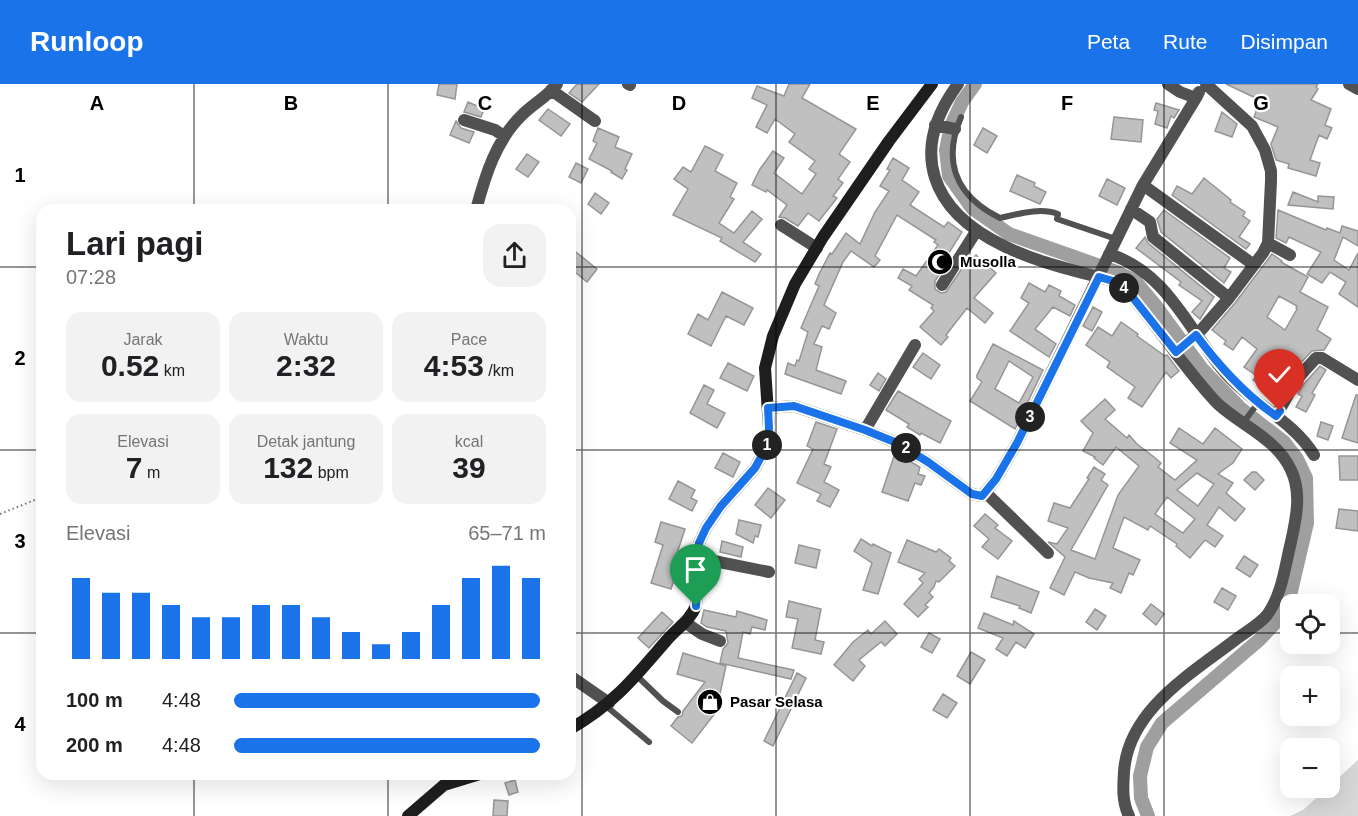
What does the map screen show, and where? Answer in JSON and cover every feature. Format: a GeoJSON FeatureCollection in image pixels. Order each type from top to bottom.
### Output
{"type":"FeatureCollection","features":[{"type":"Feature","properties":{"kind":"street"},"geometry":{"type":"LineString","coordinates":[[576,725],[608,705],[637,676],[669,638],[686,623],[696,606],[699,543],[721,506],[755,468],[767,446],[769,428],[765,368],[774,336],[795,284],[889,141],[932,84]]}},
{"type":"Feature","properties":{"kind":"street"},"geometry":{"type":"LineString","coordinates":[[958,84],[944,103],[930,149],[934,178],[953,207],[977,230],[1005,247],[1101,274],[1130,294],[1177,351],[1197,380],[1218,403],[1245,420],[1273,445],[1283,456],[1295,480],[1298,493],[1295,523],[1279,591],[1266,616],[1170,690],[1149,712],[1134,734],[1125,762],[1123,787],[1125,807],[1129,816]]}},
{"type":"Feature","properties":{"kind":"street"},"geometry":{"type":"LineString","coordinates":[[1168,84],[1196,98]]}},
{"type":"Feature","properties":{"kind":"street"},"geometry":{"type":"LineString","coordinates":[[768,408],[794,406],[865,430],[897,443],[972,494],[978,496],[985,492],[996,479],[1017,443],[1143,185],[1205,84],[1252,126],[1265,150],[1271,171],[1268,243],[1229,298],[1177,351]]}},
{"type":"Feature","properties":{"kind":"street"},"geometry":{"type":"LineString","coordinates":[[1349,84],[1358,89]]}},
{"type":"Feature","properties":{"kind":"street"},"geometry":{"type":"LineString","coordinates":[[478,204],[491,164],[504,136],[522,115],[554,87],[595,121]]}},
{"type":"Feature","properties":{"kind":"street"},"geometry":{"type":"LineString","coordinates":[[464,120],[495,130],[504,136]]}},
{"type":"Feature","properties":{"kind":"street"},"geometry":{"type":"LineString","coordinates":[[936,125],[954,129]]}},
{"type":"Feature","properties":{"kind":"street"},"geometry":{"type":"LineString","coordinates":[[1143,185],[1254,265]]}},
{"type":"Feature","properties":{"kind":"street"},"geometry":{"type":"LineString","coordinates":[[1131,209],[1150,222],[1154,237],[1229,298]]}},
{"type":"Feature","properties":{"kind":"street"},"geometry":{"type":"LineString","coordinates":[[781,225],[817,248]]}},
{"type":"Feature","properties":{"kind":"street"},"geometry":{"type":"LineString","coordinates":[[942,285],[977,230]]}},
{"type":"Feature","properties":{"kind":"street"},"geometry":{"type":"LineString","coordinates":[[1268,243],[1290,255]]}},
{"type":"Feature","properties":{"kind":"street"},"geometry":{"type":"LineString","coordinates":[[1109,256],[1129,261],[1159,283],[1182,313],[1192,338],[1256,405],[1276,416],[1297,432],[1314,454]]}},
{"type":"Feature","properties":{"kind":"street"},"geometry":{"type":"LineString","coordinates":[[865,430],[915,345]]}},
{"type":"Feature","properties":{"kind":"street"},"geometry":{"type":"LineString","coordinates":[[1276,416],[1297,379],[1316,358],[1322,358],[1358,380]]}},
{"type":"Feature","properties":{"kind":"street"},"geometry":{"type":"LineString","coordinates":[[985,492],[1048,553]]}},
{"type":"Feature","properties":{"kind":"street"},"geometry":{"type":"LineString","coordinates":[[699,558],[769,572]]}},
{"type":"Feature","properties":{"kind":"street"},"geometry":{"type":"LineString","coordinates":[[686,623],[702,634],[720,641]]}},
{"type":"Feature","properties":{"kind":"street"},"geometry":{"type":"LineString","coordinates":[[576,681],[608,705]]}},
{"type":"Feature","properties":{"kind":"street"},"geometry":{"type":"LineString","coordinates":[[408,816],[449,780]]}},
{"type":"Feature","properties":{"kind":"lane"},"geometry":{"type":"LineString","coordinates":[[961,117],[954,129],[951,152],[963,189],[978,205],[1000,218],[1017,213],[1039,213],[1048,210],[1058,214],[1057,219],[1116,239]]}},
{"type":"Feature","properties":{"kind":"lane"},"geometry":{"type":"LineString","coordinates":[[1245,420],[1256,405]]}},
{"type":"Feature","properties":{"kind":"lane"},"geometry":{"type":"LineString","coordinates":[[637,676],[678,712]]}},
{"type":"Feature","properties":{"kind":"lane"},"geometry":{"type":"LineString","coordinates":[[608,705],[649,742]]}},
{"type":"Feature","properties":{"kind":"path"},"geometry":{"type":"LineString","coordinates":[[0,514],[36,499]]}},
{"type":"Feature","properties":{"kind":"shaded area"},"geometry":{"type":"Polygon","coordinates":[[[1358,760],[1358,816],[1290,816],[1303,810],[1316,798],[1340,798],[1340,776],[1358,760]]]}},
{"type":"Feature","properties":{"kind":"building"},"geometry":{"type":"Polygon","coordinates":[[[439,84],[457,84],[455,99],[437,95],[439,84]]]}},
{"type":"Feature","properties":{"kind":"building"},"geometry":{"type":"Polygon","coordinates":[[[577,84],[599,84],[582,102],[569,93],[577,84]]]}},
{"type":"Feature","properties":{"kind":"building"},"geometry":{"type":"Polygon","coordinates":[[[789,84],[810,84],[802,98],[856,129],[839,154],[850,162],[838,179],[843,183],[833,196],[837,198],[819,221],[808,213],[798,226],[779,217],[787,205],[767,190],[766,192],[752,185],[773,151],[784,158],[774,173],[802,194],[816,174],[809,169],[815,161],[789,142],[795,134],[775,119],[767,133],[756,127],[767,105],[752,98],[757,86],[784,96],[789,84]]]}},
{"type":"Feature","properties":{"kind":"building"},"geometry":{"type":"Polygon","coordinates":[[[1226,84],[1318,84],[1316,87],[1318,89],[1311,100],[1331,109],[1325,125],[1332,128],[1327,139],[1319,135],[1310,160],[1320,163],[1316,176],[1288,168],[1289,164],[1276,160],[1271,144],[1278,127],[1254,117],[1260,100],[1226,84]]]}},
{"type":"Feature","properties":{"kind":"building"},"geometry":{"type":"Polygon","coordinates":[[[468,102],[484,109],[481,117],[464,112],[468,102]]]}},
{"type":"Feature","properties":{"kind":"building"},"geometry":{"type":"Polygon","coordinates":[[[1156,103],[1179,110],[1174,118],[1171,116],[1167,128],[1155,124],[1158,111],[1154,110],[1156,103]]]}},
{"type":"Feature","properties":{"kind":"building"},"geometry":{"type":"Polygon","coordinates":[[[548,109],[570,124],[561,136],[539,120],[548,109]]]}},
{"type":"Feature","properties":{"kind":"building"},"geometry":{"type":"Polygon","coordinates":[[[1222,112],[1237,124],[1232,137],[1215,131],[1222,112]]]}},
{"type":"Feature","properties":{"kind":"building"},"geometry":{"type":"Polygon","coordinates":[[[1114,117],[1143,120],[1141,142],[1111,139],[1114,117]]]}},
{"type":"Feature","properties":{"kind":"building"},"geometry":{"type":"Polygon","coordinates":[[[456,121],[461,128],[474,132],[469,143],[450,135],[456,121]]]}},
{"type":"Feature","properties":{"kind":"building"},"geometry":{"type":"Polygon","coordinates":[[[598,128],[619,137],[615,147],[632,154],[622,179],[589,159],[597,143],[593,141],[598,128]]]}},
{"type":"Feature","properties":{"kind":"building"},"geometry":{"type":"Polygon","coordinates":[[[983,128],[997,136],[987,153],[974,145],[983,128]]]}},
{"type":"Feature","properties":{"kind":"building"},"geometry":{"type":"Polygon","coordinates":[[[705,146],[723,155],[715,171],[737,183],[730,197],[734,199],[719,223],[734,233],[752,211],[762,219],[743,242],[761,254],[755,262],[720,241],[722,238],[673,215],[688,189],[674,179],[683,167],[691,172],[705,146]]]}},
{"type":"Feature","properties":{"kind":"building"},"geometry":{"type":"Polygon","coordinates":[[[527,154],[539,162],[528,177],[516,169],[527,154]]]}},
{"type":"Feature","properties":{"kind":"building"},"geometry":{"type":"Polygon","coordinates":[[[893,158],[909,168],[902,180],[919,192],[910,205],[944,227],[948,222],[962,232],[947,256],[950,258],[935,281],[935,289],[941,293],[946,292],[963,267],[976,255],[996,273],[974,298],[993,313],[985,323],[967,308],[941,345],[920,327],[934,311],[931,308],[933,305],[909,290],[912,286],[898,278],[903,269],[916,276],[938,245],[934,242],[936,240],[897,215],[875,256],[880,260],[874,267],[851,251],[843,262],[824,305],[836,313],[829,329],[822,326],[814,344],[822,347],[816,370],[846,381],[841,394],[785,374],[788,363],[795,366],[797,360],[799,361],[808,332],[801,328],[819,286],[815,284],[819,274],[830,253],[832,254],[846,233],[860,244],[875,212],[889,191],[880,186],[890,170],[887,169],[893,158]]]}},
{"type":"Feature","properties":{"kind":"building"},"geometry":{"type":"Polygon","coordinates":[[[576,163],[588,169],[581,183],[569,177],[576,163]]]}},
{"type":"Feature","properties":{"kind":"building"},"geometry":{"type":"Polygon","coordinates":[[[1017,175],[1035,183],[1034,186],[1046,192],[1040,204],[1010,191],[1017,175]]]}},
{"type":"Feature","properties":{"kind":"building"},"geometry":{"type":"Polygon","coordinates":[[[1204,178],[1231,200],[1230,202],[1245,212],[1243,216],[1250,221],[1239,237],[1250,244],[1246,249],[1172,195],[1177,186],[1192,194],[1204,178]]]}},
{"type":"Feature","properties":{"kind":"building"},"geometry":{"type":"Polygon","coordinates":[[[1107,179],[1125,188],[1117,205],[1099,196],[1107,179]]]}},
{"type":"Feature","properties":{"kind":"building"},"geometry":{"type":"Polygon","coordinates":[[[1293,192],[1318,202],[1318,196],[1334,197],[1333,209],[1288,205],[1293,192]]]}},
{"type":"Feature","properties":{"kind":"building"},"geometry":{"type":"Polygon","coordinates":[[[595,193],[609,203],[601,214],[588,204],[595,193]]]}},
{"type":"Feature","properties":{"kind":"building"},"geometry":{"type":"Polygon","coordinates":[[[1164,210],[1230,258],[1224,268],[1231,272],[1224,283],[1161,232],[1157,219],[1164,210]]]}},
{"type":"Feature","properties":{"kind":"building"},"geometry":{"type":"Polygon","coordinates":[[[1278,210],[1326,230],[1327,228],[1340,233],[1342,226],[1358,231],[1358,246],[1343,237],[1334,260],[1349,270],[1358,253],[1358,307],[1339,294],[1346,282],[1330,272],[1322,283],[1307,274],[1321,252],[1289,237],[1286,243],[1276,238],[1278,210]]]}},
{"type":"Feature","properties":{"kind":"building"},"geometry":{"type":"Polygon","coordinates":[[[1145,237],[1148,243],[1214,297],[1200,319],[1192,312],[1202,301],[1179,285],[1181,282],[1136,248],[1145,237]]]}},
{"type":"Feature","properties":{"kind":"building"},"geometry":{"type":"Polygon","coordinates":[[[576,252],[597,269],[587,282],[576,273],[576,252]]]}},
{"type":"Feature","properties":{"kind":"building"},"geometry":{"type":"Polygon","coordinates":[[[1272,254],[1281,262],[1308,277],[1300,292],[1328,307],[1317,330],[1331,339],[1324,350],[1312,351],[1294,370],[1281,361],[1261,386],[1253,380],[1257,376],[1244,367],[1257,349],[1242,337],[1233,350],[1224,344],[1226,341],[1212,330],[1272,254]],[[1279,296],[1267,317],[1285,330],[1297,306],[1279,296]]]}},
{"type":"Feature","properties":{"kind":"building"},"geometry":{"type":"Polygon","coordinates":[[[1029,283],[1045,292],[1049,285],[1061,291],[1059,296],[1075,305],[1070,316],[1053,307],[1035,329],[1056,344],[1049,357],[1010,331],[1029,303],[1021,298],[1029,283]]]}},
{"type":"Feature","properties":{"kind":"building"},"geometry":{"type":"Polygon","coordinates":[[[722,292],[753,308],[744,325],[726,316],[711,346],[688,334],[698,314],[708,320],[722,292]]]}},
{"type":"Feature","properties":{"kind":"building"},"geometry":{"type":"Polygon","coordinates":[[[1093,307],[1102,312],[1092,331],[1083,326],[1093,307]]]}},
{"type":"Feature","properties":{"kind":"building"},"geometry":{"type":"Polygon","coordinates":[[[1121,322],[1138,334],[1137,336],[1165,356],[1167,355],[1179,371],[1171,378],[1166,372],[1142,407],[1128,398],[1135,387],[1107,367],[1110,362],[1086,345],[1098,327],[1112,336],[1121,322]]]}},
{"type":"Feature","properties":{"kind":"building"},"geometry":{"type":"Polygon","coordinates":[[[993,344],[1043,370],[1015,429],[970,401],[982,382],[977,375],[993,344]],[[1009,361],[995,389],[1019,403],[1033,377],[1009,361]]]}},
{"type":"Feature","properties":{"kind":"building"},"geometry":{"type":"Polygon","coordinates":[[[923,353],[940,365],[931,379],[913,367],[923,353]]]}},
{"type":"Feature","properties":{"kind":"building"},"geometry":{"type":"Polygon","coordinates":[[[728,363],[754,376],[747,391],[720,378],[728,363]]]}},
{"type":"Feature","properties":{"kind":"building"},"geometry":{"type":"Polygon","coordinates":[[[1320,366],[1326,370],[1312,393],[1315,395],[1306,412],[1296,407],[1302,396],[1298,394],[1320,366]]]}},
{"type":"Feature","properties":{"kind":"building"},"geometry":{"type":"Polygon","coordinates":[[[878,373],[886,379],[879,391],[870,385],[878,373]]]}},
{"type":"Feature","properties":{"kind":"building"},"geometry":{"type":"Polygon","coordinates":[[[704,385],[714,390],[707,404],[725,413],[717,428],[690,413],[704,385]]]}},
{"type":"Feature","properties":{"kind":"building"},"geometry":{"type":"Polygon","coordinates":[[[898,391],[951,421],[940,443],[921,433],[920,435],[907,427],[909,424],[886,410],[898,391]]]}},
{"type":"Feature","properties":{"kind":"building"},"geometry":{"type":"Polygon","coordinates":[[[1356,395],[1358,395],[1358,443],[1342,438],[1356,395]]]}},
{"type":"Feature","properties":{"kind":"building"},"geometry":{"type":"Polygon","coordinates":[[[1105,399],[1115,410],[1105,419],[1127,438],[1129,435],[1161,463],[1158,467],[1175,480],[1197,460],[1170,443],[1179,428],[1203,444],[1215,428],[1242,449],[1233,463],[1218,474],[1233,483],[1226,493],[1245,509],[1235,521],[1219,507],[1207,525],[1223,536],[1215,547],[1205,540],[1190,558],[1176,546],[1177,544],[1150,526],[1148,530],[1124,517],[1113,548],[1140,560],[1133,575],[1129,573],[1121,593],[1110,588],[1113,583],[1089,578],[1075,572],[1064,595],[1050,588],[1065,557],[1048,542],[1057,544],[1068,528],[1048,521],[1054,503],[1070,508],[1094,467],[1105,474],[1101,480],[1108,485],[1071,550],[1095,559],[1118,495],[1139,466],[1116,447],[1103,465],[1095,457],[1083,451],[1093,433],[1081,421],[1105,399]],[[1197,473],[1177,490],[1198,506],[1214,484],[1197,473]],[[1167,497],[1155,514],[1183,533],[1195,519],[1167,497]]]}},
{"type":"Feature","properties":{"kind":"building"},"geometry":{"type":"Polygon","coordinates":[[[816,422],[837,429],[824,464],[831,467],[824,482],[839,490],[830,507],[817,501],[821,494],[797,483],[813,449],[807,446],[816,422]]]}},
{"type":"Feature","properties":{"kind":"building"},"geometry":{"type":"Polygon","coordinates":[[[1321,422],[1333,426],[1328,440],[1317,436],[1321,422]]]}},
{"type":"Feature","properties":{"kind":"building"},"geometry":{"type":"Polygon","coordinates":[[[723,453],[740,462],[733,477],[715,468],[723,453]]]}},
{"type":"Feature","properties":{"kind":"building"},"geometry":{"type":"Polygon","coordinates":[[[895,453],[920,467],[918,474],[925,476],[921,485],[915,483],[908,501],[882,492],[895,453]]]}},
{"type":"Feature","properties":{"kind":"building"},"geometry":{"type":"Polygon","coordinates":[[[1339,456],[1358,456],[1358,480],[1340,480],[1339,456]]]}},
{"type":"Feature","properties":{"kind":"building"},"geometry":{"type":"Polygon","coordinates":[[[1252,472],[1256,472],[1264,480],[1255,490],[1244,480],[1252,472]]]}},
{"type":"Feature","properties":{"kind":"building"},"geometry":{"type":"Polygon","coordinates":[[[678,481],[695,490],[691,498],[697,501],[692,511],[669,499],[678,481]]]}},
{"type":"Feature","properties":{"kind":"building"},"geometry":{"type":"Polygon","coordinates":[[[768,488],[785,500],[771,518],[755,505],[768,488]]]}},
{"type":"Feature","properties":{"kind":"building"},"geometry":{"type":"Polygon","coordinates":[[[1339,509],[1358,511],[1358,531],[1336,528],[1339,509]]]}},
{"type":"Feature","properties":{"kind":"building"},"geometry":{"type":"Polygon","coordinates":[[[985,514],[998,525],[995,528],[1012,541],[998,559],[982,547],[989,539],[974,526],[985,514]]]}},
{"type":"Feature","properties":{"kind":"building"},"geometry":{"type":"Polygon","coordinates":[[[739,520],[761,525],[758,537],[755,536],[753,543],[736,534],[739,520]]]}},
{"type":"Feature","properties":{"kind":"building"},"geometry":{"type":"Polygon","coordinates":[[[661,522],[685,529],[671,572],[676,574],[671,589],[651,583],[663,545],[655,542],[661,522]]]}},
{"type":"Feature","properties":{"kind":"building"},"geometry":{"type":"Polygon","coordinates":[[[861,539],[891,553],[878,594],[863,590],[872,563],[854,551],[861,539]]]}},
{"type":"Feature","properties":{"kind":"building"},"geometry":{"type":"Polygon","coordinates":[[[907,540],[936,552],[939,549],[951,558],[949,561],[955,566],[939,582],[936,581],[929,593],[933,597],[925,605],[928,607],[918,617],[904,604],[923,583],[919,579],[925,573],[898,562],[907,540]]]}},
{"type":"Feature","properties":{"kind":"building"},"geometry":{"type":"Polygon","coordinates":[[[722,541],[743,547],[741,557],[720,552],[722,541]]]}},
{"type":"Feature","properties":{"kind":"building"},"geometry":{"type":"Polygon","coordinates":[[[799,545],[820,550],[816,568],[795,563],[799,545]]]}},
{"type":"Feature","properties":{"kind":"building"},"geometry":{"type":"Polygon","coordinates":[[[1244,556],[1258,565],[1250,577],[1236,568],[1244,556]]]}},
{"type":"Feature","properties":{"kind":"building"},"geometry":{"type":"Polygon","coordinates":[[[997,576],[1039,592],[1031,613],[1019,608],[1020,606],[991,597],[997,576]]]}},
{"type":"Feature","properties":{"kind":"building"},"geometry":{"type":"Polygon","coordinates":[[[1222,588],[1236,596],[1228,610],[1214,602],[1222,588]]]}},
{"type":"Feature","properties":{"kind":"building"},"geometry":{"type":"Polygon","coordinates":[[[789,601],[821,609],[815,640],[824,642],[821,654],[792,648],[798,619],[786,617],[789,601]]]}},
{"type":"Feature","properties":{"kind":"building"},"geometry":{"type":"Polygon","coordinates":[[[1151,604],[1164,614],[1156,625],[1143,614],[1151,604]]]}},
{"type":"Feature","properties":{"kind":"building"},"geometry":{"type":"Polygon","coordinates":[[[1095,609],[1106,616],[1097,630],[1086,622],[1095,609]]]}},
{"type":"Feature","properties":{"kind":"building"},"geometry":{"type":"Polygon","coordinates":[[[704,610],[736,617],[737,611],[767,620],[765,630],[752,627],[750,634],[743,632],[738,658],[794,670],[791,679],[720,663],[723,649],[728,643],[726,631],[707,627],[701,623],[704,610]]]}},
{"type":"Feature","properties":{"kind":"building"},"geometry":{"type":"Polygon","coordinates":[[[662,612],[673,622],[649,648],[638,638],[662,612]]]}},
{"type":"Feature","properties":{"kind":"building"},"geometry":{"type":"Polygon","coordinates":[[[984,613],[1013,625],[1014,621],[1034,634],[1025,648],[1016,642],[1007,656],[996,649],[1003,638],[978,628],[984,613]]]}},
{"type":"Feature","properties":{"kind":"building"},"geometry":{"type":"Polygon","coordinates":[[[885,621],[897,634],[885,646],[881,642],[859,660],[865,666],[853,681],[834,665],[853,642],[868,630],[871,634],[885,621]]]}},
{"type":"Feature","properties":{"kind":"building"},"geometry":{"type":"Polygon","coordinates":[[[929,633],[940,639],[932,653],[921,647],[929,633]]]}},
{"type":"Feature","properties":{"kind":"building"},"geometry":{"type":"Polygon","coordinates":[[[971,652],[985,660],[970,684],[957,676],[971,652]]]}},
{"type":"Feature","properties":{"kind":"building"},"geometry":{"type":"Polygon","coordinates":[[[683,653],[726,666],[716,712],[692,743],[671,726],[678,717],[682,716],[683,711],[705,682],[677,674],[683,653]]]}},
{"type":"Feature","properties":{"kind":"building"},"geometry":{"type":"Polygon","coordinates":[[[797,673],[806,678],[773,746],[764,741],[797,673]]]}},
{"type":"Feature","properties":{"kind":"building"},"geometry":{"type":"Polygon","coordinates":[[[943,694],[957,703],[947,718],[933,710],[943,694]]]}},
{"type":"Feature","properties":{"kind":"building"},"geometry":{"type":"Polygon","coordinates":[[[515,780],[518,792],[509,795],[505,783],[515,780]]]}},
{"type":"Feature","properties":{"kind":"building"},"geometry":{"type":"Polygon","coordinates":[[[494,800],[508,801],[507,816],[493,816],[494,800]]]}},
{"type":"Feature","properties":{"kind":"waterway"},"geometry":{"type":"LineString","coordinates":[[975,84],[962,102],[951,126],[946,150],[949,176],[972,208],[1009,234],[1117,272],[1135,281],[1202,369],[1240,408],[1284,442],[1297,459],[1306,478],[1307,523],[1289,600],[1275,623],[1259,640],[1162,723],[1147,747],[1140,776],[1141,798],[1148,816]]}},
{"type":"Feature","properties":{"kind":"place","name":"Musolla"},"geometry":{"type":"Point","coordinates":[940,262]}},
{"type":"Feature","properties":{"kind":"place","name":"Pasar Selasa"},"geometry":{"type":"Point","coordinates":[710,702]}},
{"type":"Feature","properties":{"kind":"route"},"geometry":{"type":"LineString","coordinates":[[696,606],[699,543],[721,506],[755,468],[767,446],[768,408],[794,406],[897,443],[972,494],[982,496],[996,479],[1017,443],[1099,277],[1113,281],[1130,294],[1176,352],[1196,335],[1230,378],[1247,394],[1276,416],[1280,411]]}}]}
